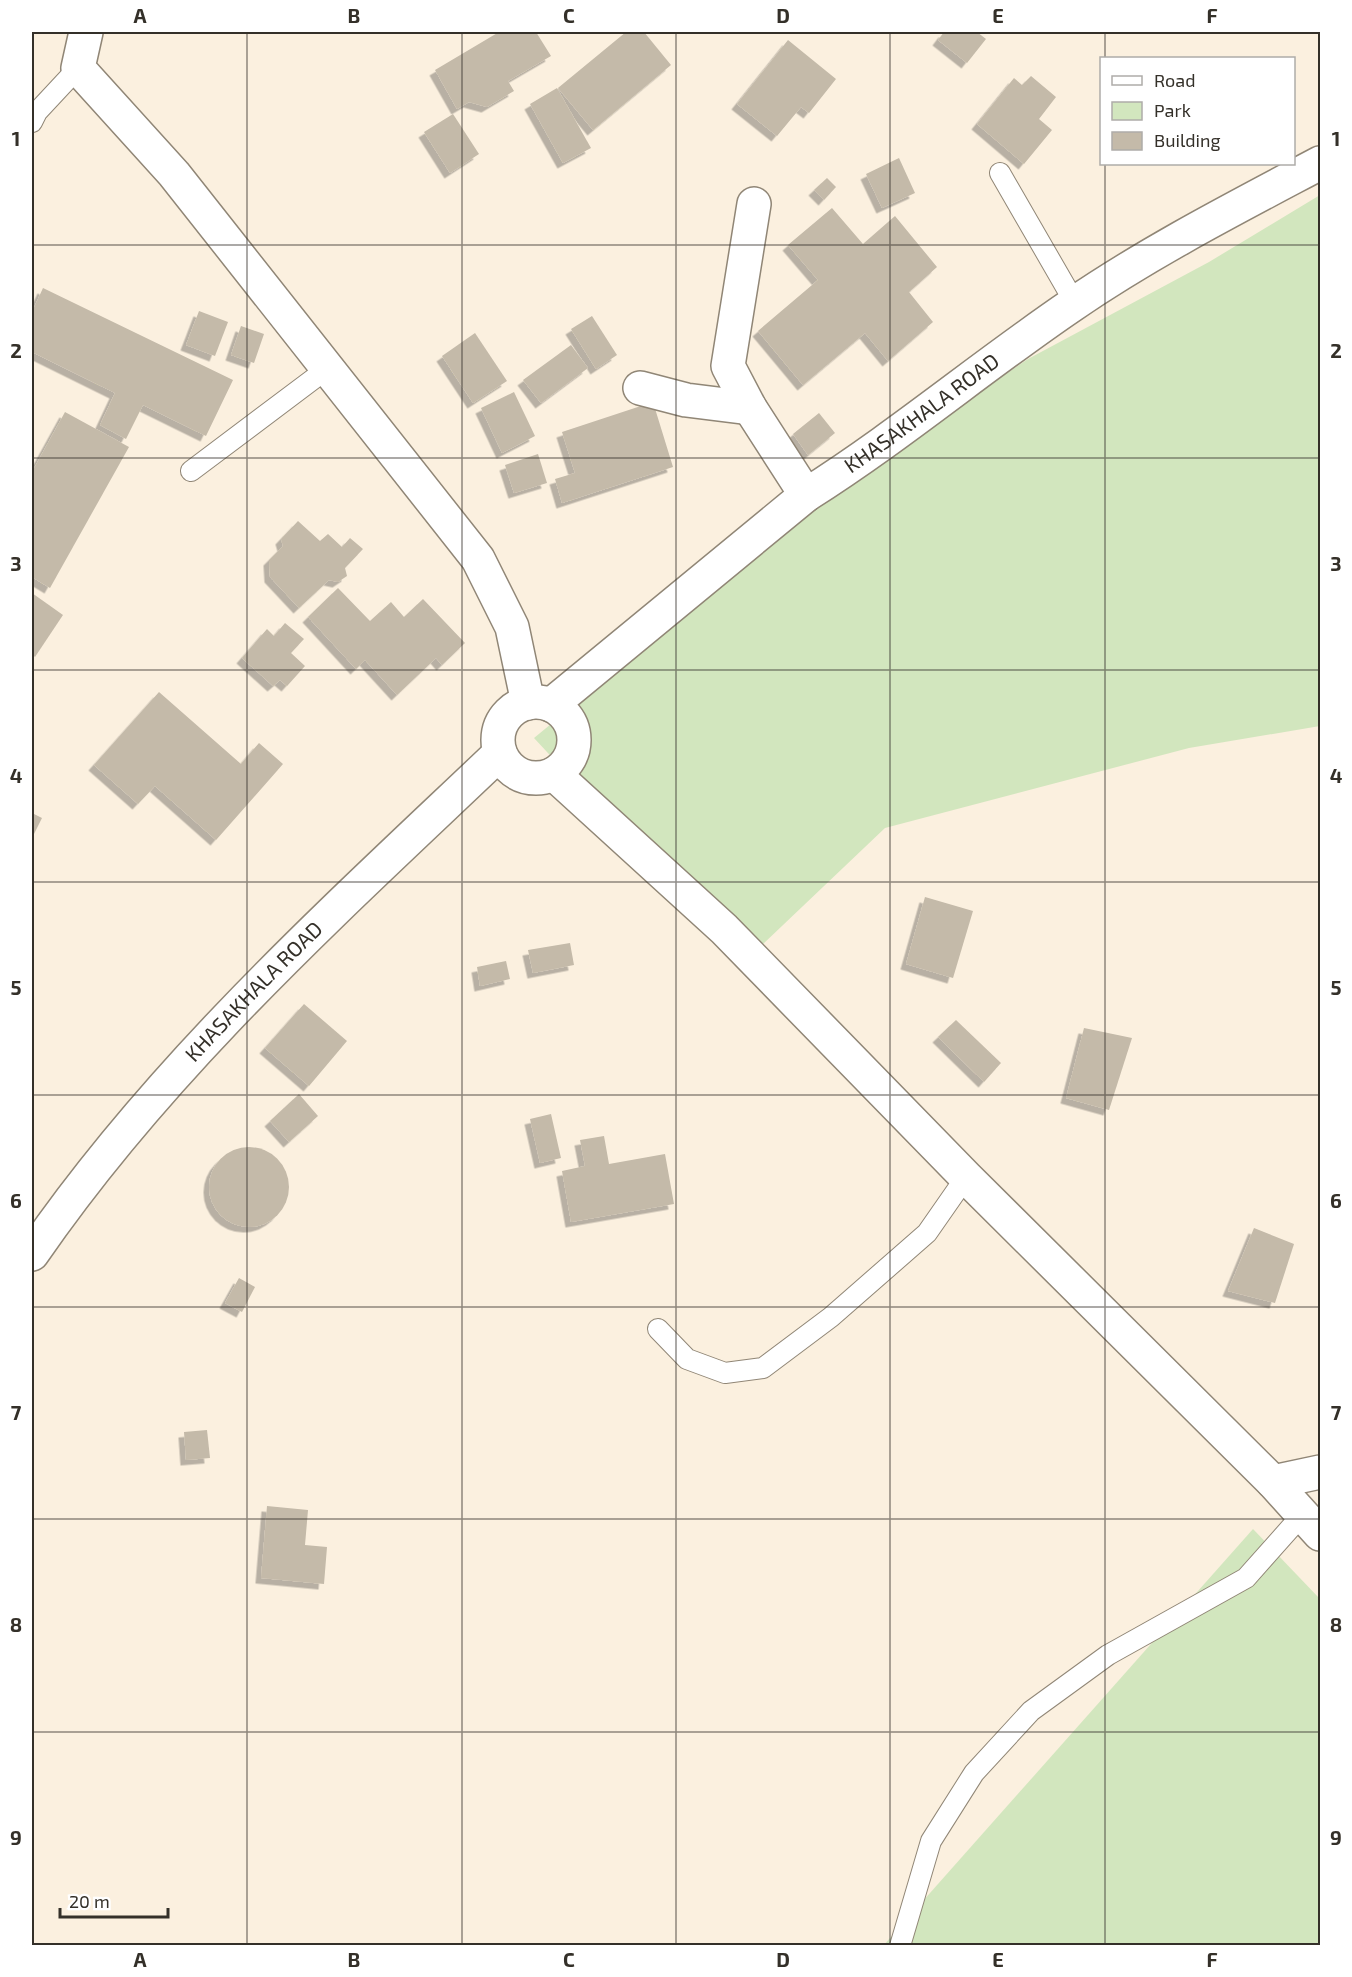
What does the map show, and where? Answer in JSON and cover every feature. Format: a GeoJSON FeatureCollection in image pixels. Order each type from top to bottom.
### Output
{"type":"FeatureCollection","features":[{"type":"Feature","properties":{"kind":"street"},"geometry":{"type":"LineString","coordinates":[[86,32],[78,68],[174,174],[478,559],[512,627],[540,704],[570,721],[574,733],[570,757],[564,767],[554,774],[541,778],[529,778],[516,773],[500,753],[501,727],[507,715],[540,704]]}},
{"type":"Feature","properties":{"kind":"street","name":"KHASAKHALA ROAD"},"geometry":{"type":"LineString","coordinates":[[540,704],[806,495],[1075,303],[1208,223],[1320,163]]}},
{"type":"Feature","properties":{"kind":"street"},"geometry":{"type":"LineString","coordinates":[[754,204],[728,366],[750,408],[806,495]]}},
{"type":"Feature","properties":{"kind":"street"},"geometry":{"type":"LineString","coordinates":[[640,388],[686,400],[750,408]]}},
{"type":"Feature","properties":{"kind":"street","name":"KHASAKHALA ROAD"},"geometry":{"type":"LineString","coordinates":[[32,1254],[77,1188],[168,1082],[280,962],[500,753]]}},
{"type":"Feature","properties":{"kind":"street"},"geometry":{"type":"LineString","coordinates":[[554,774],[724,929],[966,1177],[1273,1482],[1311,1524]]}},
{"type":"Feature","properties":{"kind":"street"},"geometry":{"type":"LineString","coordinates":[[1273,1482],[1320,1472]]}},
{"type":"Feature","properties":{"kind":"lane"},"geometry":{"type":"LineString","coordinates":[[32,122],[37,112],[78,68]]}},
{"type":"Feature","properties":{"kind":"lane"},"geometry":{"type":"LineString","coordinates":[[1000,173],[1075,303]]}},
{"type":"Feature","properties":{"kind":"lane"},"geometry":{"type":"LineString","coordinates":[[191,471],[328,368]]}},
{"type":"Feature","properties":{"kind":"lane"},"geometry":{"type":"LineString","coordinates":[[658,1329],[687,1359],[725,1373],[763,1368],[831,1317],[927,1233],[966,1177]]}},
{"type":"Feature","properties":{"kind":"lane"},"geometry":{"type":"LineString","coordinates":[[900,1946],[931,1841],[974,1773],[1031,1711],[1108,1655],[1246,1578],[1311,1524]]}},
{"type":"Feature","properties":{"kind":"green space"},"geometry":{"type":"Polygon","coordinates":[[[1320,195],[1320,726],[1189,748],[885,828],[743,963],[534,738],[845,482],[1028,359],[1209,262],[1320,195]]]}},
{"type":"Feature","properties":{"kind":"green space"},"geometry":{"type":"Polygon","coordinates":[[[1253,1529],[1320,1599],[1320,1945],[883,1946],[1253,1529]]]}},
{"type":"Feature","properties":{"kind":"building"},"geometry":{"type":"Polygon","coordinates":[[[499,32],[536,32],[551,56],[508,81],[514,91],[487,107],[469,102],[457,109],[435,70],[499,32]]]}},
{"type":"Feature","properties":{"kind":"building"},"geometry":{"type":"Polygon","coordinates":[[[626,32],[644,32],[671,65],[593,130],[558,88],[626,32]]]}},
{"type":"Feature","properties":{"kind":"building"},"geometry":{"type":"Polygon","coordinates":[[[944,32],[977,32],[986,39],[967,63],[938,40],[944,32]]]}},
{"type":"Feature","properties":{"kind":"building"},"geometry":{"type":"Polygon","coordinates":[[[788,40],[836,79],[809,113],[801,107],[777,136],[737,104],[788,40]]]}},
{"type":"Feature","properties":{"kind":"building"},"geometry":{"type":"Polygon","coordinates":[[[1031,76],[1056,97],[1039,119],[1052,130],[1024,164],[977,124],[1014,78],[1022,85],[1031,76]]]}},
{"type":"Feature","properties":{"kind":"building"},"geometry":{"type":"Polygon","coordinates":[[[557,88],[591,148],[563,163],[530,104],[557,88]]]}},
{"type":"Feature","properties":{"kind":"building"},"geometry":{"type":"Polygon","coordinates":[[[453,114],[479,154],[450,173],[424,132],[453,114]]]}},
{"type":"Feature","properties":{"kind":"building"},"geometry":{"type":"Polygon","coordinates":[[[899,158],[915,193],[882,208],[866,174],[899,158]]]}},
{"type":"Feature","properties":{"kind":"building"},"geometry":{"type":"Polygon","coordinates":[[[827,178],[836,187],[824,200],[814,190],[827,178]]]}},
{"type":"Feature","properties":{"kind":"building"},"geometry":{"type":"Polygon","coordinates":[[[832,208],[863,244],[895,216],[937,267],[909,292],[933,322],[888,361],[865,333],[803,385],[758,331],[818,280],[788,245],[832,208]]]}},
{"type":"Feature","properties":{"kind":"building"},"geometry":{"type":"Polygon","coordinates":[[[43,288],[233,380],[206,436],[143,405],[126,439],[100,425],[115,393],[32,352],[32,312],[43,288]]]}},
{"type":"Feature","properties":{"kind":"building"},"geometry":{"type":"Polygon","coordinates":[[[199,311],[228,322],[215,356],[186,345],[199,311]]]}},
{"type":"Feature","properties":{"kind":"building"},"geometry":{"type":"Polygon","coordinates":[[[592,316],[617,355],[596,369],[571,329],[592,316]]]}},
{"type":"Feature","properties":{"kind":"building"},"geometry":{"type":"Polygon","coordinates":[[[241,326],[264,334],[254,363],[231,355],[241,326]]]}},
{"type":"Feature","properties":{"kind":"building"},"geometry":{"type":"Polygon","coordinates":[[[475,333],[507,381],[473,403],[442,356],[475,333]]]}},
{"type":"Feature","properties":{"kind":"building"},"geometry":{"type":"Polygon","coordinates":[[[571,345],[588,368],[541,403],[523,380],[571,345]]]}},
{"type":"Feature","properties":{"kind":"building"},"geometry":{"type":"Polygon","coordinates":[[[514,392],[535,436],[502,453],[481,408],[514,392]]]}},
{"type":"Feature","properties":{"kind":"building"},"geometry":{"type":"Polygon","coordinates":[[[653,402],[673,467],[562,503],[555,479],[575,473],[562,432],[653,402]]]}},
{"type":"Feature","properties":{"kind":"building"},"geometry":{"type":"Polygon","coordinates":[[[65,412],[129,447],[50,588],[32,577],[32,472],[65,412]]]}},
{"type":"Feature","properties":{"kind":"building"},"geometry":{"type":"Polygon","coordinates":[[[819,413],[835,433],[808,455],[793,434],[819,413]]]}},
{"type":"Feature","properties":{"kind":"building"},"geometry":{"type":"Polygon","coordinates":[[[538,454],[547,483],[514,493],[505,465],[538,454]]]}},
{"type":"Feature","properties":{"kind":"building"},"geometry":{"type":"Polygon","coordinates":[[[298,521],[320,541],[328,534],[342,547],[350,538],[363,549],[345,568],[347,576],[338,582],[329,580],[299,608],[270,577],[269,560],[283,546],[281,539],[298,521]]]}},
{"type":"Feature","properties":{"kind":"building"},"geometry":{"type":"Polygon","coordinates":[[[338,588],[370,621],[391,602],[404,617],[423,599],[465,643],[442,665],[436,658],[397,695],[365,660],[356,669],[308,617],[338,588]]]}},
{"type":"Feature","properties":{"kind":"building"},"geometry":{"type":"Polygon","coordinates":[[[32,593],[63,615],[35,657],[32,654],[32,593]]]}},
{"type":"Feature","properties":{"kind":"building"},"geometry":{"type":"Polygon","coordinates":[[[285,623],[304,639],[291,653],[305,666],[287,686],[280,680],[273,686],[242,658],[267,629],[274,636],[285,623]]]}},
{"type":"Feature","properties":{"kind":"building"},"geometry":{"type":"Polygon","coordinates":[[[159,692],[241,764],[259,743],[283,764],[216,840],[155,786],[138,804],[94,765],[159,692]]]}},
{"type":"Feature","properties":{"kind":"building"},"geometry":{"type":"Polygon","coordinates":[[[32,813],[42,818],[32,838],[32,813]]]}},
{"type":"Feature","properties":{"kind":"building"},"geometry":{"type":"Polygon","coordinates":[[[925,897],[973,911],[953,978],[906,964],[925,897]]]}},
{"type":"Feature","properties":{"kind":"building"},"geometry":{"type":"Polygon","coordinates":[[[570,943],[574,965],[533,973],[528,950],[570,943]]]}},
{"type":"Feature","properties":{"kind":"building"},"geometry":{"type":"Polygon","coordinates":[[[506,961],[510,979],[480,986],[477,967],[506,961]]]}},
{"type":"Feature","properties":{"kind":"building"},"geometry":{"type":"Polygon","coordinates":[[[304,1004],[347,1041],[309,1086],[265,1048],[304,1004]]]}},
{"type":"Feature","properties":{"kind":"building"},"geometry":{"type":"Polygon","coordinates":[[[956,1020],[1001,1063],[984,1082],[938,1037],[956,1020]]]}},
{"type":"Feature","properties":{"kind":"building"},"geometry":{"type":"Polygon","coordinates":[[[1084,1028],[1132,1038],[1109,1110],[1066,1098],[1084,1028]]]}},
{"type":"Feature","properties":{"kind":"building"},"geometry":{"type":"Polygon","coordinates":[[[299,1094],[318,1116],[289,1142],[270,1121],[299,1094]]]}},
{"type":"Feature","properties":{"kind":"building"},"geometry":{"type":"Polygon","coordinates":[[[551,1114],[561,1158],[540,1163],[530,1119],[551,1114]]]}},
{"type":"Feature","properties":{"kind":"building"},"geometry":{"type":"Polygon","coordinates":[[[604,1136],[609,1164],[665,1154],[674,1204],[571,1222],[562,1171],[585,1166],[580,1140],[604,1136]]]}},
{"type":"Feature","properties":{"kind":"building"},"geometry":{"type":"Polygon","coordinates":[[[249,1147],[264,1150],[277,1159],[286,1172],[289,1187],[286,1202],[277,1215],[264,1224],[249,1227],[234,1224],[221,1215],[212,1202],[209,1187],[212,1172],[221,1159],[234,1150],[249,1147]]]}},
{"type":"Feature","properties":{"kind":"building"},"geometry":{"type":"Polygon","coordinates":[[[1254,1228],[1294,1244],[1275,1303],[1228,1291],[1254,1228]]]}},
{"type":"Feature","properties":{"kind":"building"},"geometry":{"type":"Polygon","coordinates":[[[239,1278],[255,1287],[242,1312],[225,1303],[239,1278]]]}},
{"type":"Feature","properties":{"kind":"building"},"geometry":{"type":"Polygon","coordinates":[[[207,1430],[210,1458],[186,1460],[184,1432],[207,1430]]]}},
{"type":"Feature","properties":{"kind":"building"},"geometry":{"type":"Polygon","coordinates":[[[267,1506],[308,1510],[305,1545],[327,1547],[324,1584],[261,1578],[267,1506]]]}}]}
